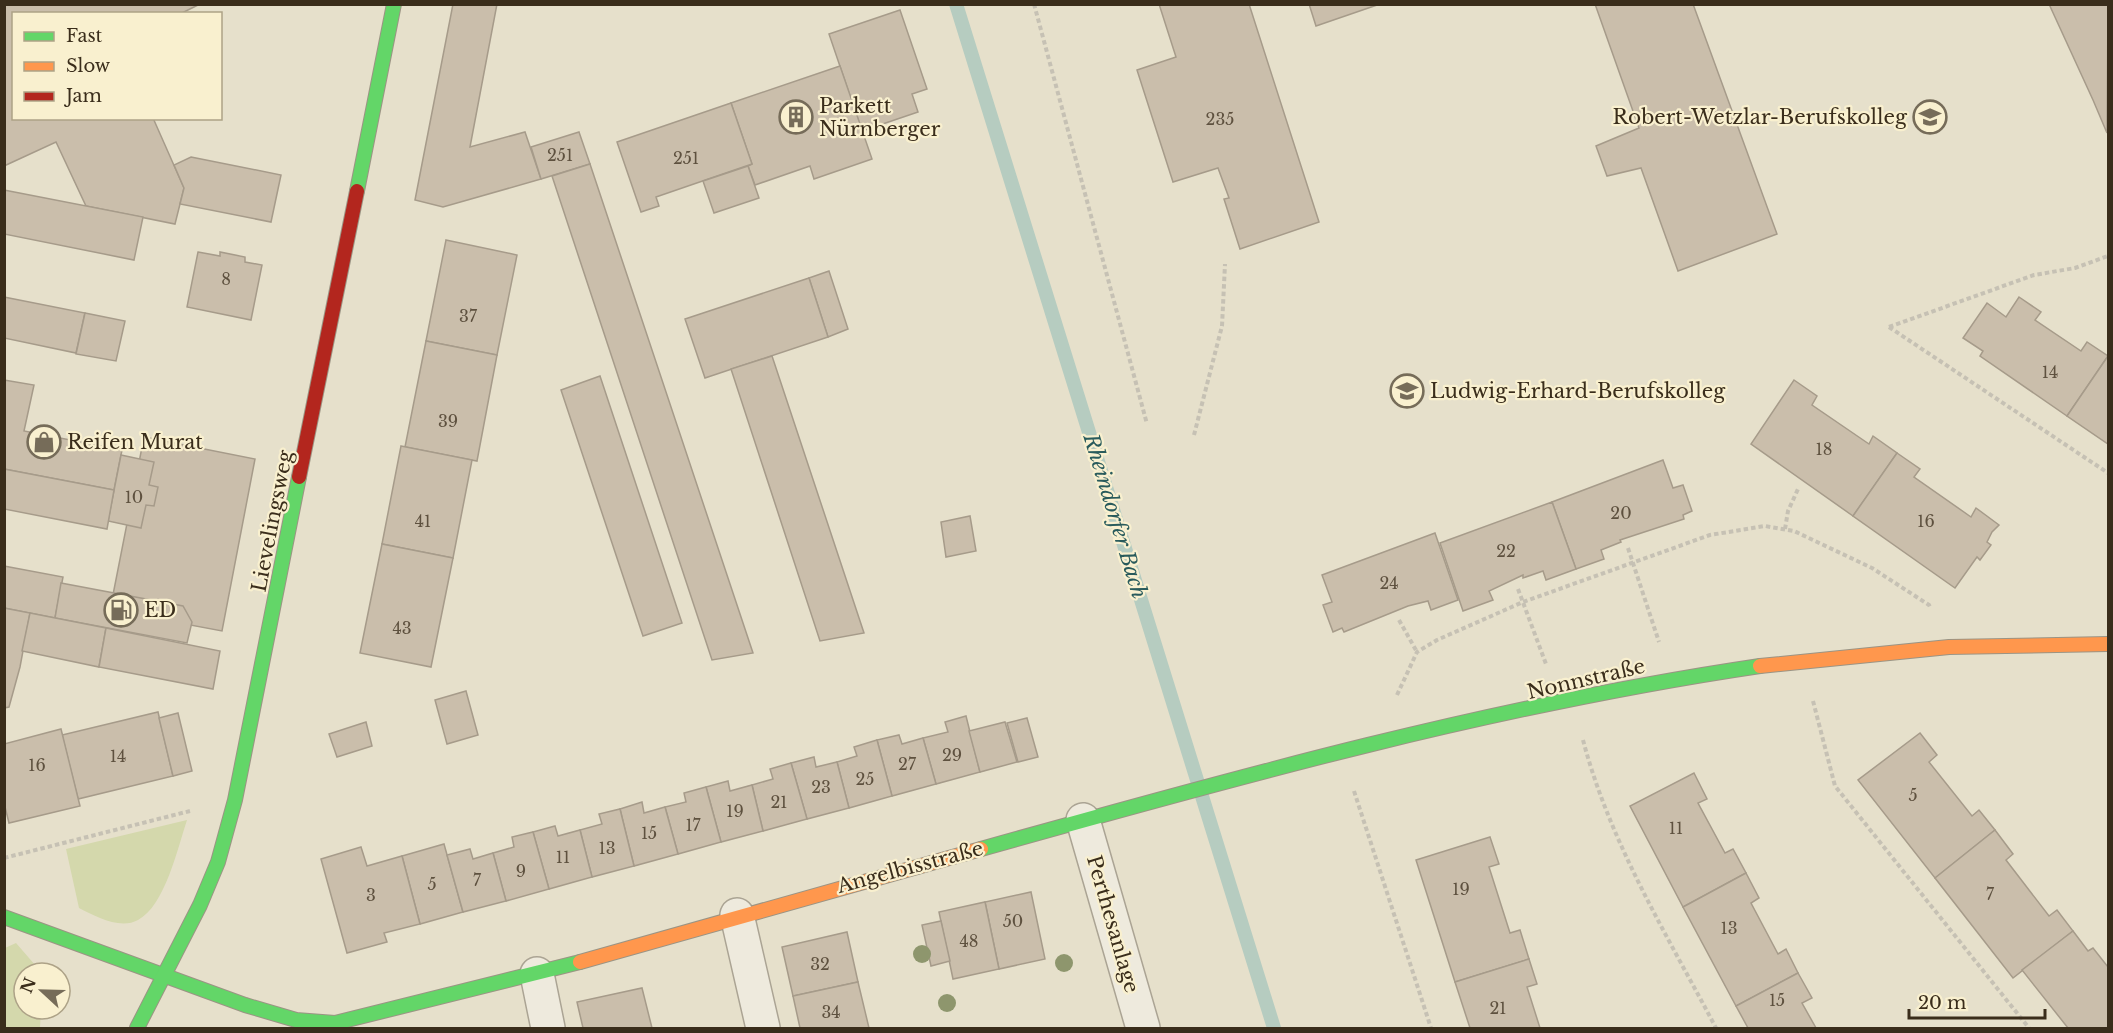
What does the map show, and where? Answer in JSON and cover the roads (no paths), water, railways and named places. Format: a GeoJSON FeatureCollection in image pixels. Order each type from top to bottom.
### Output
{"type":"FeatureCollection","features":[{"type":"Feature","properties":{"kind":"street","name":"Lievelingsweg"},"geometry":{"type":"LineString","coordinates":[[138,1029],[167,975],[218,861],[235,800],[394,4]]}},
{"type":"Feature","properties":{"kind":"street","name":"Nonnstraße"},"geometry":{"type":"LineString","coordinates":[[1083,820],[1341,750],[1672,680],[1803,660],[1949,647],[2109,644]]}},
{"type":"Feature","properties":{"kind":"street","name":"Angelbisstraße"},"geometry":{"type":"LineString","coordinates":[[4,917],[245,1005],[296,1020],[335,1026],[537,974],[738,915],[1083,820]]}},
{"type":"Feature","properties":{"kind":"street","name":"Perthesanlage"},"geometry":{"type":"LineString","coordinates":[[1083,820],[1143,1029]]}},
{"type":"Feature","properties":{"kind":"street"},"geometry":{"type":"LineString","coordinates":[[738,915],[763,1029]]}},
{"type":"Feature","properties":{"kind":"street"},"geometry":{"type":"LineString","coordinates":[[537,974],[548,1029]]}},
{"type":"Feature","properties":{"kind":"waterway","name":"Rheindorfer Bach"},"geometry":{"type":"LineString","coordinates":[[956,4],[1274,1028]]}},
{"type":"Feature","properties":{"kind":"place","name":"Parkett Nürnberger"},"geometry":{"type":"Point","coordinates":[796,117]}},
{"type":"Feature","properties":{"kind":"place","name":"Robert-Wetzlar-Berufskolleg"},"geometry":{"type":"Point","coordinates":[1930,117]}},
{"type":"Feature","properties":{"kind":"place","name":"Ludwig-Erhard-Berufskolleg"},"geometry":{"type":"Point","coordinates":[1407,391]}},
{"type":"Feature","properties":{"kind":"place","name":"Reifen Murat"},"geometry":{"type":"Point","coordinates":[44,442]}},
{"type":"Feature","properties":{"kind":"place","name":"ED"},"geometry":{"type":"Point","coordinates":[121,610]}}]}
